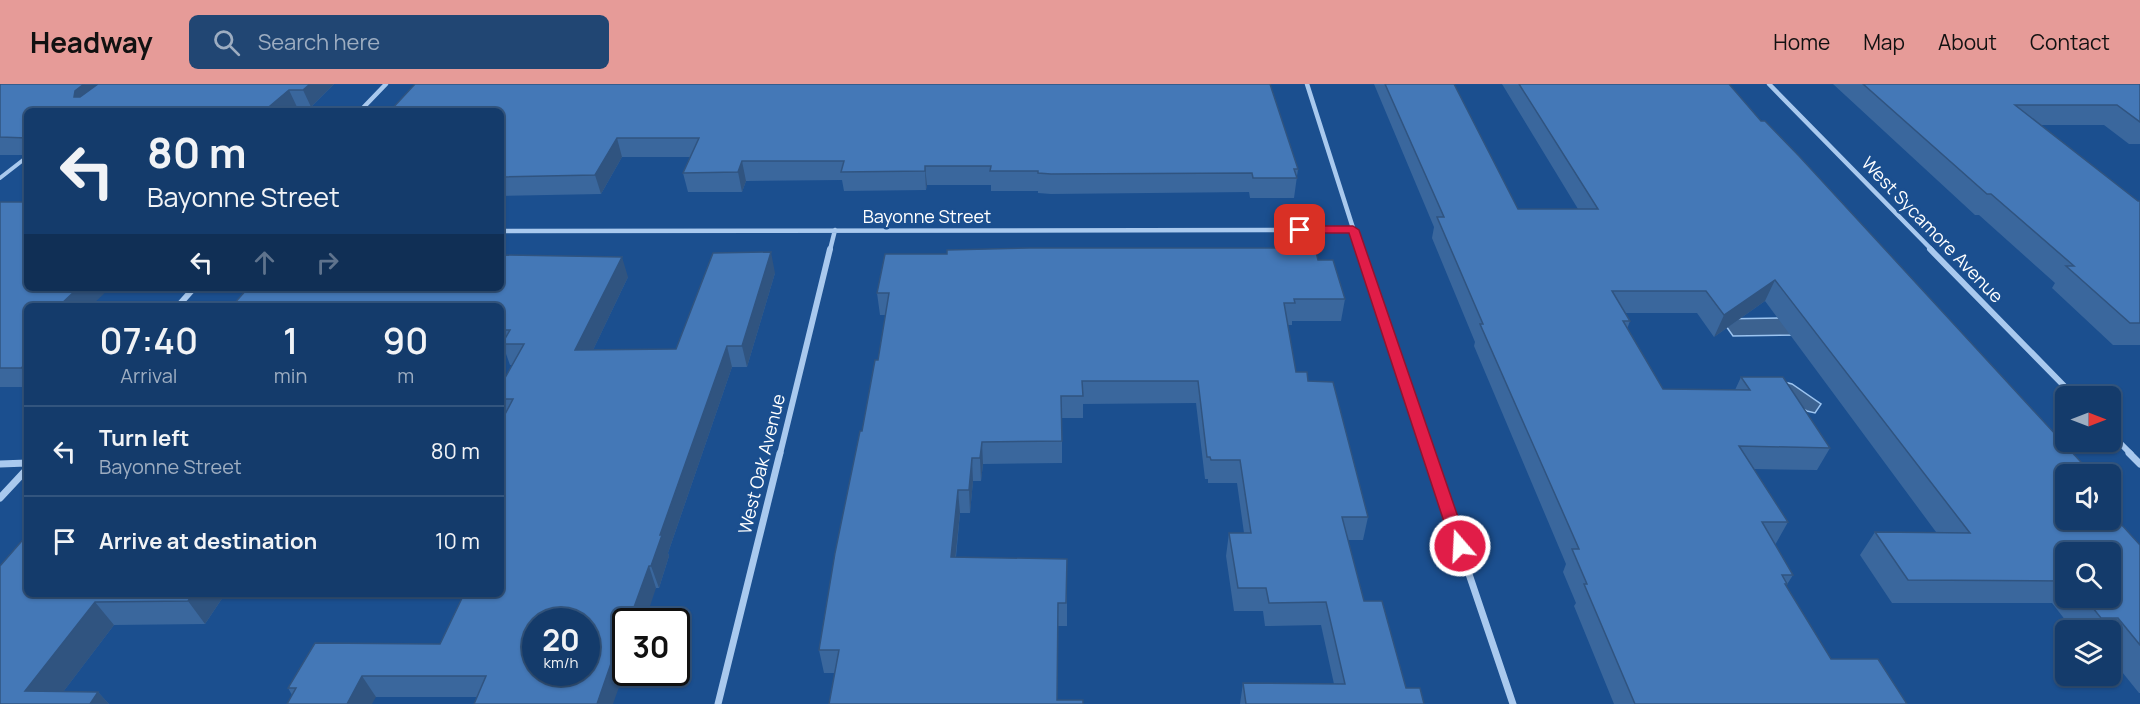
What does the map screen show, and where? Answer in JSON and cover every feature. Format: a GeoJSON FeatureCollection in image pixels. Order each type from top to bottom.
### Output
{"type":"FeatureCollection","features":[{"type":"Feature","properties":{"kind":"street"},"geometry":{"type":"LineString","coordinates":[[363,108],[386,84]]}},
{"type":"Feature","properties":{"kind":"street"},"geometry":{"type":"LineString","coordinates":[[1307,84],[1353,230],[1513,704]]}},
{"type":"Feature","properties":{"kind":"street","name":"West Sycamore Avenue"},"geometry":{"type":"LineString","coordinates":[[1769,84],[2064,386]]}},
{"type":"Feature","properties":{"kind":"street","name":"West Oak Avenue"},"geometry":{"type":"LineString","coordinates":[[718,704],[835,230]]}},
{"type":"Feature","properties":{"kind":"street","name":"Bayonne Street"},"geometry":{"type":"LineString","coordinates":[[504,231],[1353,230]]}},
{"type":"Feature","properties":{"kind":"street"},"geometry":{"type":"LineString","coordinates":[[181,303],[191,291]]}},
{"type":"Feature","properties":{"kind":"street"},"geometry":{"type":"LineString","coordinates":[[2121,444],[2140,464]]}},
{"type":"Feature","properties":{"kind":"street"},"geometry":{"type":"LineString","coordinates":[[0,464],[24,464]]}},
{"type":"Feature","properties":{"kind":"street"},"geometry":{"type":"LineString","coordinates":[[0,498],[24,472]]}},
{"type":"Feature","properties":{"kind":"lane"},"geometry":{"type":"LineString","coordinates":[[0,178],[24,159]]}},
{"type":"Feature","properties":{"kind":"water"},"geometry":{"type":"Polygon","coordinates":[[[1785,318],[1799,335],[1733,336],[1721,319],[1785,318]]]}},
{"type":"Feature","properties":{"kind":"water"},"geometry":{"type":"Polygon","coordinates":[[[1777,380],[1792,384],[1821,404],[1815,413],[1773,393],[1777,380]]]}},
{"type":"Feature","properties":{"kind":"building"},"geometry":{"type":"Polygon","coordinates":[[[0,84],[84,84],[75,91],[74,97],[80,97],[98,84],[310,84],[303,90],[289,90],[268,108],[24,108],[24,138],[0,137],[0,84]]]}},
{"type":"Feature","properties":{"kind":"building"},"geometry":{"type":"Polygon","coordinates":[[[415,84],[1270,84],[1298,169],[1294,169],[1297,178],[1253,178],[1252,173],[1051,174],[1038,173],[1038,171],[990,171],[991,166],[925,166],[925,171],[841,172],[844,161],[742,161],[738,172],[683,173],[699,138],[617,138],[595,175],[504,177],[504,108],[393,108],[415,84]]]}},
{"type":"Feature","properties":{"kind":"building"},"geometry":{"type":"Polygon","coordinates":[[[1385,84],[1454,84],[1518,209],[1598,209],[1519,84],[1729,84],[1761,121],[1765,121],[1799,156],[2055,434],[2055,452],[2072,452],[2083,464],[2055,464],[2055,530],[2121,530],[2121,524],[2140,545],[2140,645],[2121,620],[2101,618],[2093,608],[2121,608],[2121,542],[2055,542],[2055,581],[1908,580],[1875,532],[1970,533],[1775,280],[1724,315],[1706,291],[1612,291],[1630,321],[1623,321],[1663,389],[1750,390],[1741,377],[1783,377],[1830,448],[1739,446],[1788,522],[1762,522],[1793,575],[1782,575],[1787,584],[1785,584],[1831,659],[1878,659],[1907,704],[1635,704],[1584,584],[1587,584],[1572,549],[1579,549],[1480,324],[1483,324],[1437,217],[1444,217],[1385,84]]]}},
{"type":"Feature","properties":{"kind":"building"},"geometry":{"type":"Polygon","coordinates":[[[1863,84],[2140,84],[2140,122],[2117,105],[2015,105],[2140,201],[2140,323],[2130,323],[2066,266],[2074,266],[1991,194],[1987,194],[1863,84]]]}},
{"type":"Feature","properties":{"kind":"building"},"geometry":{"type":"Polygon","coordinates":[[[0,202],[24,202],[24,291],[75,291],[62,303],[24,303],[24,366],[21,368],[0,368],[0,202]]]}},
{"type":"Feature","properties":{"kind":"building"},"geometry":{"type":"Polygon","coordinates":[[[1315,248],[1318,260],[1333,260],[1345,299],[1294,299],[1295,303],[1284,303],[1296,372],[1307,372],[1308,381],[1333,382],[1368,517],[1342,517],[1364,601],[1382,601],[1406,688],[1420,688],[1424,704],[1246,704],[1243,683],[1345,684],[1326,602],[1269,603],[1266,588],[1238,588],[1229,533],[1251,533],[1240,460],[1211,460],[1207,457],[1198,381],[1082,381],[1083,396],[1061,396],[1062,441],[982,442],[980,458],[972,458],[969,490],[958,490],[951,557],[1067,559],[1066,603],[1058,603],[1057,700],[1083,700],[1083,704],[829,704],[839,650],[819,650],[835,553],[875,360],[878,360],[889,293],[877,293],[885,254],[947,254],[947,250],[1315,248]]]}},
{"type":"Feature","properties":{"kind":"building"},"geometry":{"type":"Polygon","coordinates":[[[771,252],[742,346],[727,346],[651,566],[649,566],[634,608],[612,608],[612,661],[597,704],[474,704],[486,676],[362,676],[347,704],[287,704],[296,688],[288,688],[315,643],[440,644],[463,597],[504,597],[504,416],[513,399],[504,399],[504,380],[524,344],[504,344],[510,330],[504,330],[504,303],[235,303],[245,291],[504,291],[504,255],[622,257],[575,350],[676,349],[713,253],[771,252]]]}},
{"type":"Feature","properties":{"kind":"building"},"geometry":{"type":"Polygon","coordinates":[[[24,538],[24,597],[191,597],[188,601],[95,602],[25,691],[98,692],[90,704],[0,704],[0,566],[24,538]]]}},
{"type":"Feature","properties":{"kind":"route"},"geometry":{"type":"LineString","coordinates":[[1300,230],[1353,230],[1460,546]]}}]}
